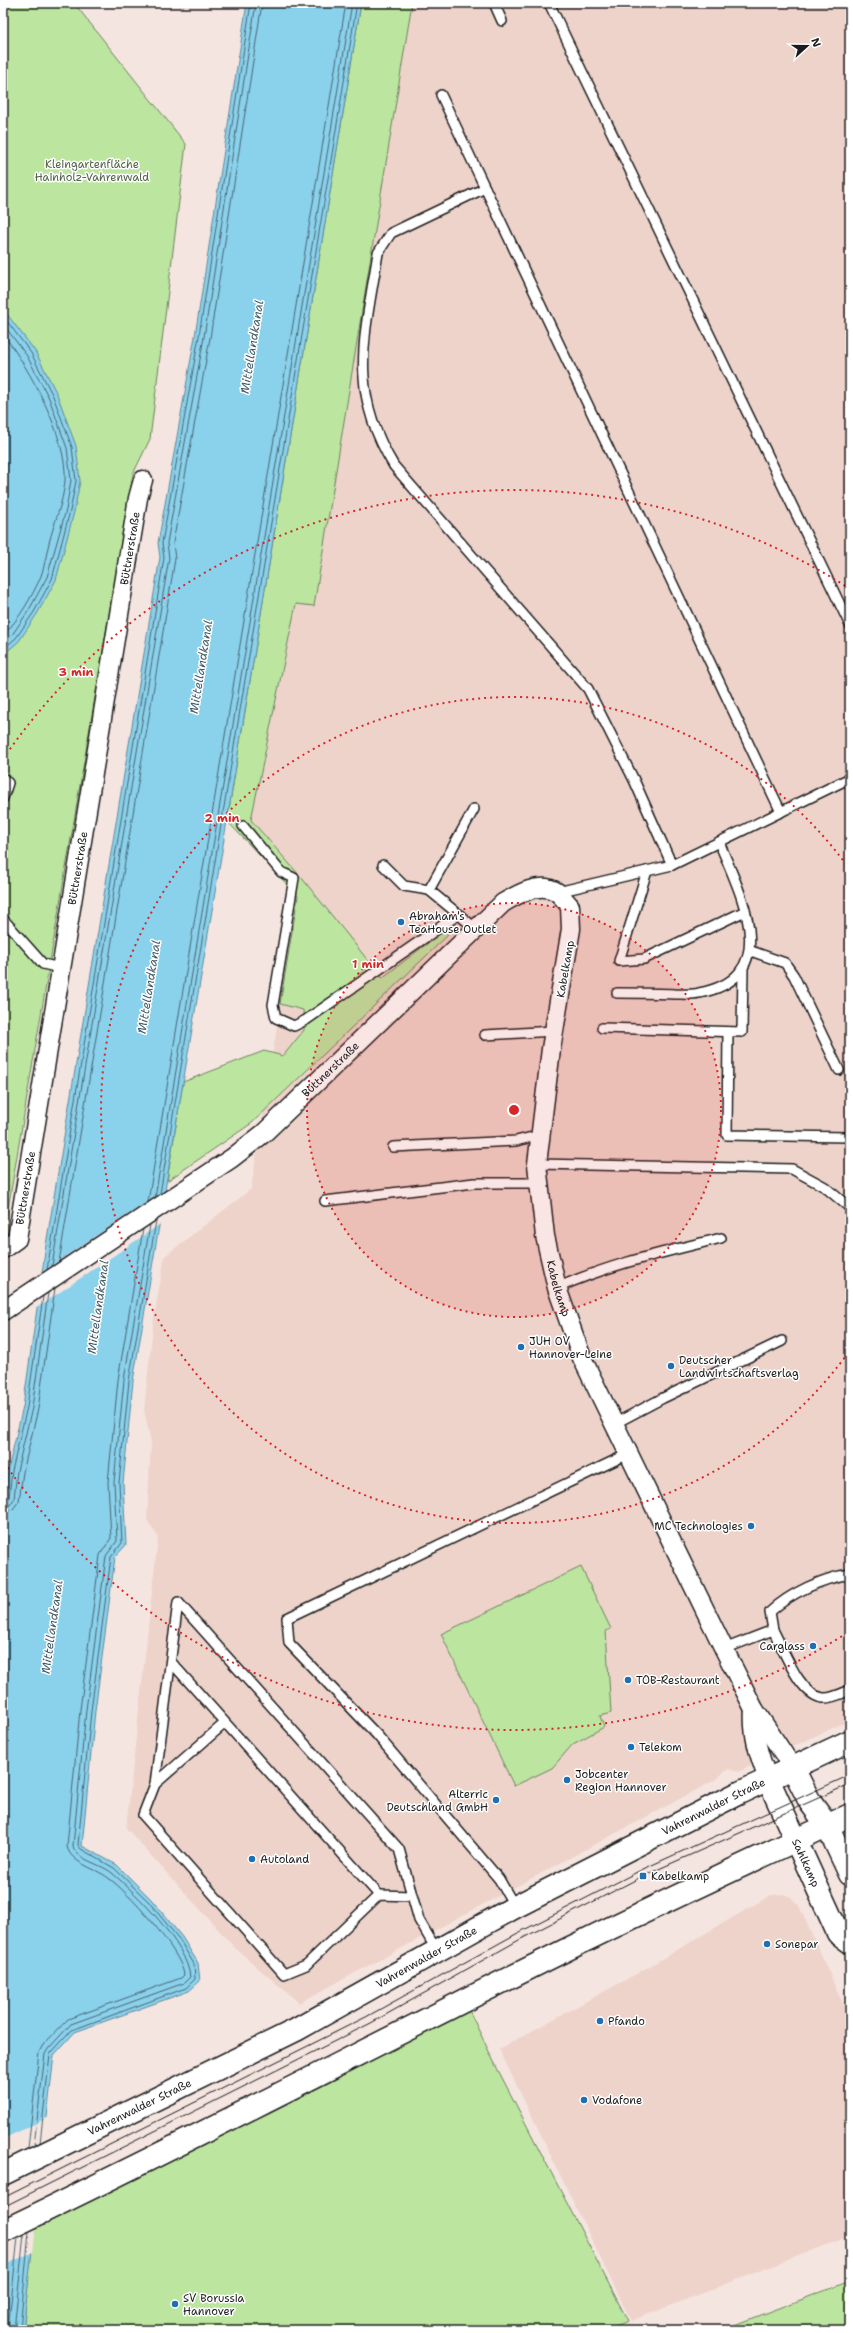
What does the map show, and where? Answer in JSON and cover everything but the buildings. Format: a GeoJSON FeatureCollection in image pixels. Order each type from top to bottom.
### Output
{"type":"FeatureCollection","features":[{"type":"Feature","properties":{"kind":"main road","name":"Vahrenwalder Straße"},"geometry":{"type":"LineString","coordinates":[[3,2174],[296,2030],[515,1907],[768,1780],[850,1741]]}},
{"type":"Feature","properties":{"kind":"main road"},"geometry":{"type":"LineString","coordinates":[[793,1768],[810,1802],[827,1826],[850,1874]]}},
{"type":"Feature","properties":{"kind":"main road","name":"Sahlkamp"},"geometry":{"type":"LineString","coordinates":[[768,1780],[838,1933],[850,1942]]}},
{"type":"Feature","properties":{"kind":"main road"},"geometry":{"type":"LineString","coordinates":[[3,2231],[580,1944],[795,1839],[850,1815]]}},
{"type":"Feature","properties":{"kind":"street","name":"Büttnerstraße"},"geometry":{"type":"LineString","coordinates":[[3,1249],[17,1239],[60,968],[138,498],[143,480]]}},
{"type":"Feature","properties":{"kind":"street","name":"Büttnerstraße"},"geometry":{"type":"LineString","coordinates":[[3,1311],[210,1173],[264,1133],[475,928],[503,903],[532,889],[547,888],[556,892],[560,896]]}},
{"type":"Feature","properties":{"kind":"street","name":"Kabelkamp"},"geometry":{"type":"LineString","coordinates":[[560,896],[570,906],[571,930],[554,1031],[537,1164],[545,1236],[557,1288],[582,1358],[628,1454],[754,1709],[793,1768]]}},
{"type":"Feature","properties":{"kind":"street","name":"Kabelkamp"},"geometry":{"type":"LineString","coordinates":[[754,1709],[753,1724],[758,1755],[768,1780]]}},
{"type":"Feature","properties":{"kind":"lane"},"geometry":{"type":"LineString","coordinates":[[494,3],[502,21]]}},
{"type":"Feature","properties":{"kind":"lane"},"geometry":{"type":"LineString","coordinates":[[549,3],[850,625]]}},
{"type":"Feature","properties":{"kind":"lane"},"geometry":{"type":"LineString","coordinates":[[441,94],[781,812]]}},
{"type":"Feature","properties":{"kind":"lane"},"geometry":{"type":"LineString","coordinates":[[485,188],[391,233],[384,241],[378,252],[362,357],[365,397],[383,448],[394,466],[588,689],[634,780],[672,865]]}},
{"type":"Feature","properties":{"kind":"lane"},"geometry":{"type":"LineString","coordinates":[[3,778],[8,783],[3,798]]}},
{"type":"Feature","properties":{"kind":"lane"},"geometry":{"type":"LineString","coordinates":[[560,896],[566,890],[672,865],[850,778]]}},
{"type":"Feature","properties":{"kind":"lane"},"geometry":{"type":"LineString","coordinates":[[429,890],[474,809]]}},
{"type":"Feature","properties":{"kind":"lane"},"geometry":{"type":"LineString","coordinates":[[243,826],[281,872],[294,878],[273,1005],[276,1018],[284,1023],[294,1026],[306,1020],[459,914]]}},
{"type":"Feature","properties":{"kind":"lane"},"geometry":{"type":"LineString","coordinates":[[602,1028],[742,1032],[743,970],[751,950],[750,928],[741,894],[719,842]]}},
{"type":"Feature","properties":{"kind":"lane"},"geometry":{"type":"LineString","coordinates":[[383,865],[404,886],[429,890],[475,928]]}},
{"type":"Feature","properties":{"kind":"lane"},"geometry":{"type":"LineString","coordinates":[[646,871],[619,961],[644,959],[745,911]]}},
{"type":"Feature","properties":{"kind":"lane"},"geometry":{"type":"LineString","coordinates":[[3,919],[43,964],[60,968]]}},
{"type":"Feature","properties":{"kind":"lane"},"geometry":{"type":"LineString","coordinates":[[751,950],[785,963],[794,976],[839,1070]]}},
{"type":"Feature","properties":{"kind":"lane"},"geometry":{"type":"LineString","coordinates":[[617,993],[698,994],[723,986],[743,970]]}},
{"type":"Feature","properties":{"kind":"lane"},"geometry":{"type":"LineString","coordinates":[[485,1036],[554,1031]]}},
{"type":"Feature","properties":{"kind":"lane"},"geometry":{"type":"LineString","coordinates":[[728,1032],[727,1135],[847,1137]]}},
{"type":"Feature","properties":{"kind":"lane"},"geometry":{"type":"LineString","coordinates":[[393,1146],[516,1141],[540,1135]]}},
{"type":"Feature","properties":{"kind":"lane"},"geometry":{"type":"LineString","coordinates":[[537,1164],[792,1169],[825,1187],[850,1208]]}},
{"type":"Feature","properties":{"kind":"lane"},"geometry":{"type":"LineString","coordinates":[[325,1201],[474,1183],[539,1183]]}},
{"type":"Feature","properties":{"kind":"lane"},"geometry":{"type":"LineString","coordinates":[[557,1288],[592,1272],[639,1258],[721,1238]]}},
{"type":"Feature","properties":{"kind":"lane"},"geometry":{"type":"LineString","coordinates":[[614,1424],[782,1341]]}},
{"type":"Feature","properties":{"kind":"lane"},"geometry":{"type":"LineString","coordinates":[[515,1907],[499,1879],[377,1735],[289,1643],[286,1618],[628,1454]]}},
{"type":"Feature","properties":{"kind":"lane"},"geometry":{"type":"LineString","coordinates":[[850,1574],[816,1584],[781,1602],[770,1612],[773,1630],[802,1685],[813,1695],[825,1698],[850,1690]]}},
{"type":"Feature","properties":{"kind":"lane"},"geometry":{"type":"LineString","coordinates":[[412,1896],[379,1895],[306,1965],[284,1974],[143,1815],[156,1784],[178,1602],[399,1849],[419,1920],[438,1951]]}},
{"type":"Feature","properties":{"kind":"lane"},"geometry":{"type":"LineString","coordinates":[[724,1649],[773,1630]]}},
{"type":"Feature","properties":{"kind":"lane"},"geometry":{"type":"LineString","coordinates":[[170,1662],[379,1895]]}},
{"type":"Feature","properties":{"kind":"lane"},"geometry":{"type":"LineString","coordinates":[[156,1784],[225,1723]]}},
{"type":"Feature","properties":{"kind":"shaded area"},"geometry":{"type":"Polygon","coordinates":[[[412,3],[850,3],[850,1720],[740,1771],[728,1769],[715,1780],[299,2003],[235,1948],[126,1828],[158,1537],[147,1520],[151,1442],[144,1410],[154,1316],[165,1256],[251,1189],[301,877],[251,820],[296,604],[314,606],[412,3]]]}},
{"type":"Feature","properties":{"kind":"shaded area"},"geometry":{"type":"Polygon","coordinates":[[[783,1894],[791,1897],[799,1906],[850,2019],[850,2236],[631,2321],[499,2049],[638,1973],[771,1895],[783,1894]]]}},
{"type":"Feature","properties":{"kind":"green space","name":"Kleingartenfläche Hainholz-Vahrenwald"},"geometry":{"type":"Polygon","coordinates":[[[3,3],[74,3],[186,144],[150,439],[133,474],[3,1238],[3,3]]]}},
{"type":"Feature","properties":{"kind":"green space"},"geometry":{"type":"Polygon","coordinates":[[[361,3],[412,3],[314,606],[296,604],[251,820],[301,877],[382,978],[445,930],[448,935],[252,1123],[167,1181],[183,1082],[264,1051],[283,1056],[304,1030],[303,1010],[280,1004],[298,896],[227,821],[361,3]]]}},
{"type":"Feature","properties":{"kind":"green space"},"geometry":{"type":"Polygon","coordinates":[[[581,1567],[611,1629],[606,1631],[611,1713],[600,1716],[604,1727],[573,1744],[552,1768],[514,1786],[441,1634],[581,1567]]]}},
{"type":"Feature","properties":{"kind":"green space"},"geometry":{"type":"Polygon","coordinates":[[[465,2002],[497,2068],[628,2321],[605,2330],[23,2330],[35,2220],[465,2002]]]}},
{"type":"Feature","properties":{"kind":"green space"},"geometry":{"type":"Polygon","coordinates":[[[850,2281],[850,2330],[722,2330],[850,2281]]]}},
{"type":"Feature","properties":{"kind":"water","name":"Mittellandkanal"},"geometry":{"type":"Polygon","coordinates":[[[247,3],[361,3],[227,821],[133,1381],[123,1483],[126,1545],[115,1557],[95,1711],[82,1846],[117,1865],[151,1899],[182,1937],[198,1963],[200,1981],[189,1991],[75,2032],[54,2055],[23,2330],[3,2330],[3,1514],[8,1470],[23,1407],[46,1245],[160,557],[158,543],[195,336],[247,3]]]}},
{"type":"Feature","properties":{"kind":"water"},"geometry":{"type":"Polygon","coordinates":[[[3,309],[35,351],[57,394],[76,446],[80,481],[74,512],[56,580],[37,614],[19,641],[3,655],[3,309]]]}},
{"type":"Feature","properties":{"kind":"pier"},"geometry":{"type":"Polygon","coordinates":[[[168,1188],[162,1223],[35,1309],[40,1273],[168,1188]]]}},
{"type":"Feature","properties":{"kind":"pier"},"geometry":{"type":"Polygon","coordinates":[[[49,2117],[33,2252],[3,2266],[3,2139],[49,2117]]]}},
{"type":"Feature","properties":{"kind":"tram line"},"geometry":{"type":"LineString","coordinates":[[3,2198],[366,2017],[516,1934],[641,1870],[850,1775]]}},
{"type":"Feature","properties":{"kind":"tram line"},"geometry":{"type":"LineString","coordinates":[[3,2207],[371,2023],[519,1940],[643,1876],[850,1784]]}},
{"type":"Feature","properties":{"kind":"place","name":"Abraham's TeaHouse Outlet"},"geometry":{"type":"Point","coordinates":[401,922]}},
{"type":"Feature","properties":{"kind":"place","name":"JUH OV Hannover-Leine"},"geometry":{"type":"Point","coordinates":[521,1347]}},
{"type":"Feature","properties":{"kind":"place","name":"Deutscher Landwirtschaftsverlag"},"geometry":{"type":"Point","coordinates":[671,1366]}},
{"type":"Feature","properties":{"kind":"place","name":"MC Technologies"},"geometry":{"type":"Point","coordinates":[751,1526]}},
{"type":"Feature","properties":{"kind":"place","name":"Carglass"},"geometry":{"type":"Point","coordinates":[813,1646]}},
{"type":"Feature","properties":{"kind":"place","name":"TOB-Restaurant"},"geometry":{"type":"Point","coordinates":[628,1680]}},
{"type":"Feature","properties":{"kind":"place","name":"Telekom"},"geometry":{"type":"Point","coordinates":[631,1747]}},
{"type":"Feature","properties":{"kind":"place","name":"Jobcenter Region Hannover"},"geometry":{"type":"Point","coordinates":[567,1780]}},
{"type":"Feature","properties":{"kind":"place","name":"Alterric Deutschland GmbH"},"geometry":{"type":"Point","coordinates":[496,1800]}},
{"type":"Feature","properties":{"kind":"place","name":"Autoland"},"geometry":{"type":"Point","coordinates":[252,1859]}},
{"type":"Feature","properties":{"kind":"place","name":"Kabelkamp"},"geometry":{"type":"Point","coordinates":[643,1876]}},
{"type":"Feature","properties":{"kind":"place","name":"Sonepar"},"geometry":{"type":"Point","coordinates":[767,1944]}},
{"type":"Feature","properties":{"kind":"place","name":"Pfando"},"geometry":{"type":"Point","coordinates":[600,2021]}},
{"type":"Feature","properties":{"kind":"place","name":"Vodafone"},"geometry":{"type":"Point","coordinates":[584,2100]}},
{"type":"Feature","properties":{"kind":"place","name":"SV Borussia Hannover"},"geometry":{"type":"Point","coordinates":[175,2304]}}]}
